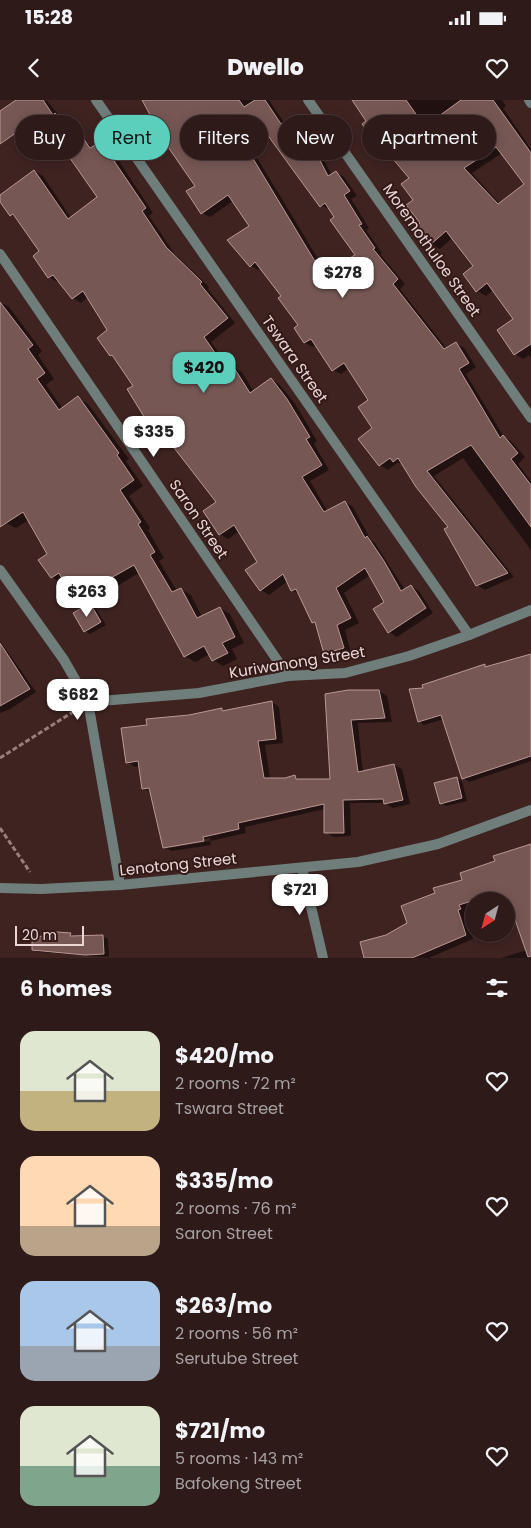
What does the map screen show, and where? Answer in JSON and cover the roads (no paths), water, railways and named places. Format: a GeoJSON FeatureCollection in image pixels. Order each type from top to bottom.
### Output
{"type":"FeatureCollection","features":[{"type":"Feature","properties":{"kind":"street","name":"Tswara Street"},"geometry":{"type":"LineString","coordinates":[[96,100],[470,635]]}},
{"type":"Feature","properties":{"kind":"street","name":"Moremothuloe Street"},"geometry":{"type":"LineString","coordinates":[[308,100],[531,418]]}},
{"type":"Feature","properties":{"kind":"street","name":"Saron Street"},"geometry":{"type":"LineString","coordinates":[[0,254],[288,676]]}},
{"type":"Feature","properties":{"kind":"street"},"geometry":{"type":"LineString","coordinates":[[0,570],[64,660],[88,702],[120,885]]}},
{"type":"Feature","properties":{"kind":"street","name":"Kuriwanong Street"},"geometry":{"type":"LineString","coordinates":[[88,702],[199,693],[288,676],[345,673],[409,656],[470,635],[531,610]]}},
{"type":"Feature","properties":{"kind":"street","name":"Lenotong Street"},"geometry":{"type":"LineString","coordinates":[[0,888],[41,889],[120,885],[358,862],[438,844],[531,810]]}},
{"type":"Feature","properties":{"kind":"street"},"geometry":{"type":"LineString","coordinates":[[302,868],[323,958]]}}]}
